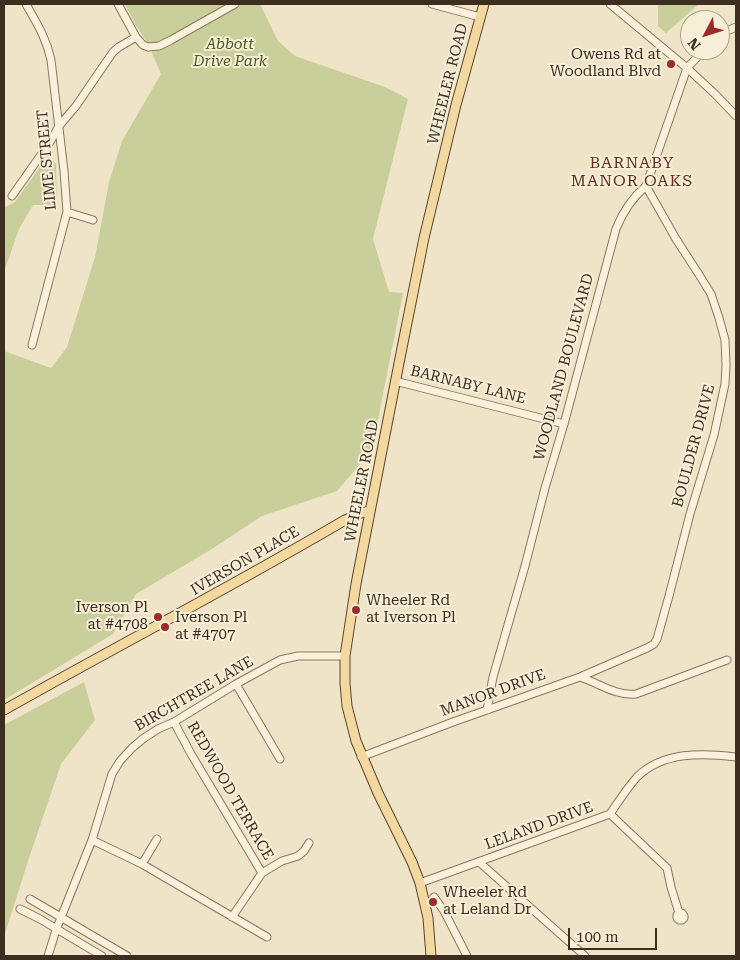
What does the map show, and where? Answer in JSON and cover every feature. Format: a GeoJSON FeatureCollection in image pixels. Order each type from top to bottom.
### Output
{"type":"FeatureCollection","features":[{"type":"Feature","properties":{"kind":"main road","name":"WHEELER ROAD"},"geometry":{"type":"LineString","coordinates":[[431,956],[428,918],[420,883],[412,862],[361,756],[356,741],[345,683],[345,656],[356,584],[424,238],[456,105],[484,4]]}},
{"type":"Feature","properties":{"kind":"main road","name":"IVERSON PLACE"},"geometry":{"type":"LineString","coordinates":[[4,710],[179,615],[345,520],[370,511]]}},
{"type":"Feature","properties":{"kind":"street","name":"LIME STREET"},"geometry":{"type":"LineString","coordinates":[[26,4],[41,29],[48,48],[54,79],[67,212],[32,344]]}},
{"type":"Feature","properties":{"kind":"street"},"geometry":{"type":"LineString","coordinates":[[118,4],[136,37],[142,45],[148,47],[160,46],[235,4]]}},
{"type":"Feature","properties":{"kind":"street"},"geometry":{"type":"LineString","coordinates":[[432,4],[480,17]]}},
{"type":"Feature","properties":{"kind":"street"},"geometry":{"type":"LineString","coordinates":[[610,4],[687,68],[736,116]]}},
{"type":"Feature","properties":{"kind":"street"},"geometry":{"type":"LineString","coordinates":[[12,196],[59,126],[76,106],[114,52],[136,37]]}},
{"type":"Feature","properties":{"kind":"street","name":"WOODLAND BOULEVARD"},"geometry":{"type":"LineString","coordinates":[[487,710],[494,677],[616,228],[624,210],[636,194],[646,186],[687,68],[695,60]]}},
{"type":"Feature","properties":{"kind":"street","name":"BOULDER DRIVE"},"geometry":{"type":"LineString","coordinates":[[633,654],[651,646],[657,639],[690,514],[714,435],[725,384],[726,365],[725,340],[711,294],[676,239],[646,186]]}},
{"type":"Feature","properties":{"kind":"street"},"geometry":{"type":"LineString","coordinates":[[67,212],[93,220]]}},
{"type":"Feature","properties":{"kind":"street","name":"BARNABY LANE"},"geometry":{"type":"LineString","coordinates":[[396,381],[564,424]]}},
{"type":"Feature","properties":{"kind":"street","name":"MANOR DRIVE"},"geometry":{"type":"LineString","coordinates":[[361,756],[580,677],[633,654]]}},
{"type":"Feature","properties":{"kind":"street","name":"BIRCHTREE LANE"},"geometry":{"type":"LineString","coordinates":[[48,956],[56,930],[92,840],[112,774],[120,761],[132,748],[144,738],[280,660],[289,657],[318,655],[345,656]]}},
{"type":"Feature","properties":{"kind":"street"},"geometry":{"type":"LineString","coordinates":[[580,677],[612,691],[632,694],[727,660]]}},
{"type":"Feature","properties":{"kind":"street"},"geometry":{"type":"LineString","coordinates":[[236,684],[280,759]]}},
{"type":"Feature","properties":{"kind":"street","name":"REDWOOD TERRACE"},"geometry":{"type":"LineString","coordinates":[[174,722],[262,873]]}},
{"type":"Feature","properties":{"kind":"street","name":"LELAND DRIVE"},"geometry":{"type":"LineString","coordinates":[[420,883],[610,814],[631,784],[651,766],[670,759],[694,754],[736,757]]}},
{"type":"Feature","properties":{"kind":"street"},"geometry":{"type":"LineString","coordinates":[[610,814],[667,868],[679,913]]}},
{"type":"Feature","properties":{"kind":"street"},"geometry":{"type":"LineString","coordinates":[[142,864],[157,839]]}},
{"type":"Feature","properties":{"kind":"street"},"geometry":{"type":"LineString","coordinates":[[92,840],[142,864],[268,938]]}},
{"type":"Feature","properties":{"kind":"street"},"geometry":{"type":"LineString","coordinates":[[232,917],[262,873],[282,861],[298,856],[309,843]]}},
{"type":"Feature","properties":{"kind":"street"},"geometry":{"type":"LineString","coordinates":[[479,862],[585,956]]}},
{"type":"Feature","properties":{"kind":"street"},"geometry":{"type":"LineString","coordinates":[[434,897],[444,911],[467,956]]}},
{"type":"Feature","properties":{"kind":"street"},"geometry":{"type":"LineString","coordinates":[[30,899],[127,956]]}},
{"type":"Feature","properties":{"kind":"street"},"geometry":{"type":"LineString","coordinates":[[20,909],[102,956]]}},
{"type":"Feature","properties":{"kind":"green space","name":"Abbott Drive Park"},"geometry":{"type":"Polygon","coordinates":[[[125,4],[260,4],[278,41],[295,56],[385,87],[408,99],[373,239],[389,292],[403,293],[372,450],[337,491],[262,516],[212,549],[136,594],[113,634],[4,700],[4,351],[51,368],[67,347],[95,257],[109,182],[122,141],[161,74],[147,42],[125,4]]]}},
{"type":"Feature","properties":{"kind":"green space"},"geometry":{"type":"Polygon","coordinates":[[[658,4],[699,4],[692,10],[680,10],[680,21],[666,33],[658,26],[658,4]]]}},
{"type":"Feature","properties":{"kind":"green space"},"geometry":{"type":"Polygon","coordinates":[[[49,154],[56,164],[57,205],[33,205],[19,229],[4,272],[4,206],[15,202],[49,154]]]}},
{"type":"Feature","properties":{"kind":"green space"},"geometry":{"type":"Polygon","coordinates":[[[84,682],[95,720],[61,764],[4,937],[4,725],[84,682]]]}},
{"type":"Feature","properties":{"kind":"place","name":"Owens Rd at Woodland Blvd"},"geometry":{"type":"Point","coordinates":[671,64]}},
{"type":"Feature","properties":{"kind":"place","name":"Wheeler Rd at Iverson Pl"},"geometry":{"type":"Point","coordinates":[356,610]}},
{"type":"Feature","properties":{"kind":"place","name":"Iverson Pl at #4708"},"geometry":{"type":"Point","coordinates":[158,617]}},
{"type":"Feature","properties":{"kind":"place","name":"Iverson Pl at #4707"},"geometry":{"type":"Point","coordinates":[165,627]}},
{"type":"Feature","properties":{"kind":"place","name":"Wheeler Rd at Leland Dr"},"geometry":{"type":"Point","coordinates":[433,902]}},
{"type":"Feature","properties":{"kind":"district","name":"BARNABY MANOR OAKS"},"geometry":{"type":"Point","coordinates":[632,172]}}]}
